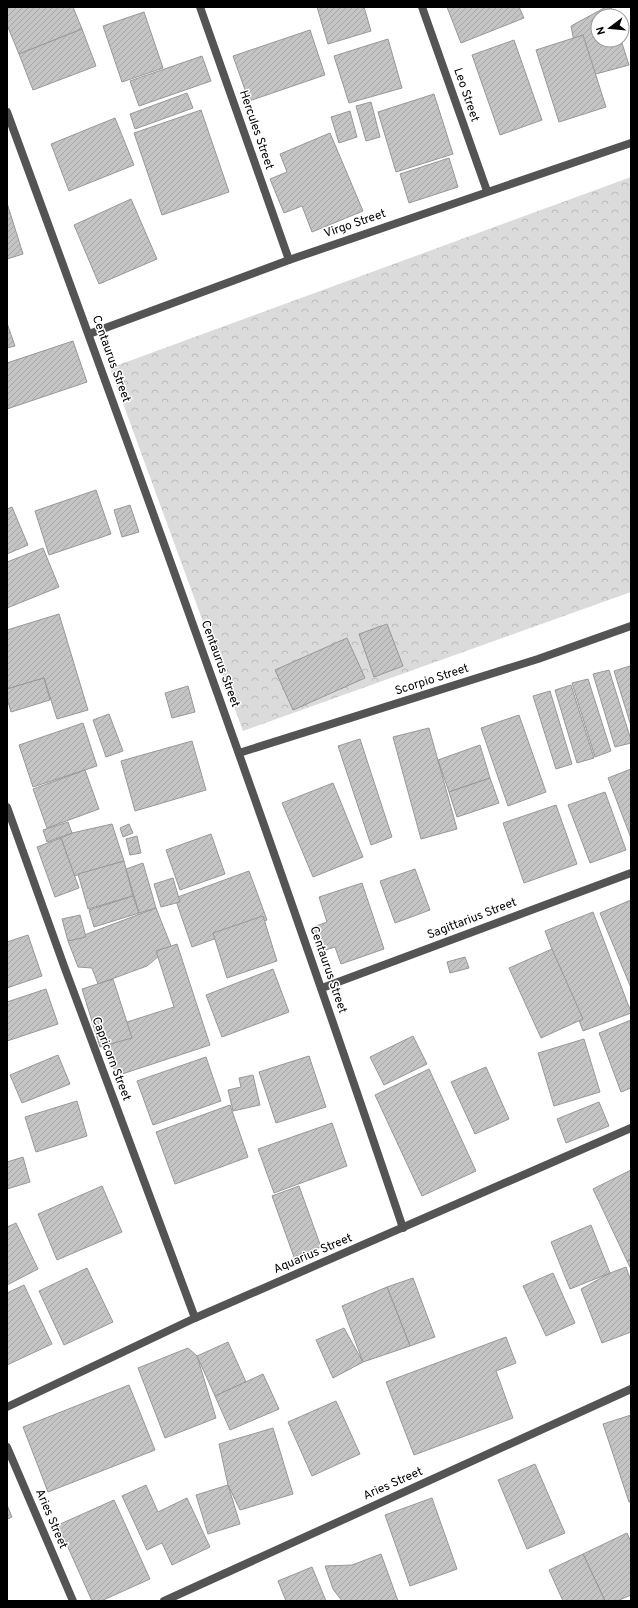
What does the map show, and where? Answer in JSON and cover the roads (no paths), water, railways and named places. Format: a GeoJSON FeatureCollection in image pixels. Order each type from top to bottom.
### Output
{"type":"FeatureCollection","features":[{"type":"Feature","properties":{"kind":"street","name":"Hercules Street"},"geometry":{"type":"LineString","coordinates":[[200,7],[289,260]]}},
{"type":"Feature","properties":{"kind":"street","name":"Leo Street"},"geometry":{"type":"LineString","coordinates":[[422,7],[487,191]]}},
{"type":"Feature","properties":{"kind":"street","name":"Centaurus Street"},"geometry":{"type":"LineString","coordinates":[[7,112],[89,334],[239,754],[322,988],[403,1228]]}},
{"type":"Feature","properties":{"kind":"street","name":"Virgo Street"},"geometry":{"type":"LineString","coordinates":[[89,334],[289,260],[631,143]]}},
{"type":"Feature","properties":{"kind":"street","name":"Scorpio Street"},"geometry":{"type":"LineString","coordinates":[[239,754],[538,659],[631,626]]}},
{"type":"Feature","properties":{"kind":"street","name":"Capricorn Street"},"geometry":{"type":"LineString","coordinates":[[7,807],[64,966],[195,1318]]}},
{"type":"Feature","properties":{"kind":"street","name":"Sagittarius Street"},"geometry":{"type":"LineString","coordinates":[[322,988],[631,873]]}},
{"type":"Feature","properties":{"kind":"street","name":"Aquarius Street"},"geometry":{"type":"LineString","coordinates":[[7,1407],[195,1318],[631,1128]]}},
{"type":"Feature","properties":{"kind":"street","name":"Aries Street"},"geometry":{"type":"LineString","coordinates":[[164,1601],[631,1388]]}},
{"type":"Feature","properties":{"kind":"street","name":"Aries Street"},"geometry":{"type":"LineString","coordinates":[[7,1447],[73,1601]]}}]}
